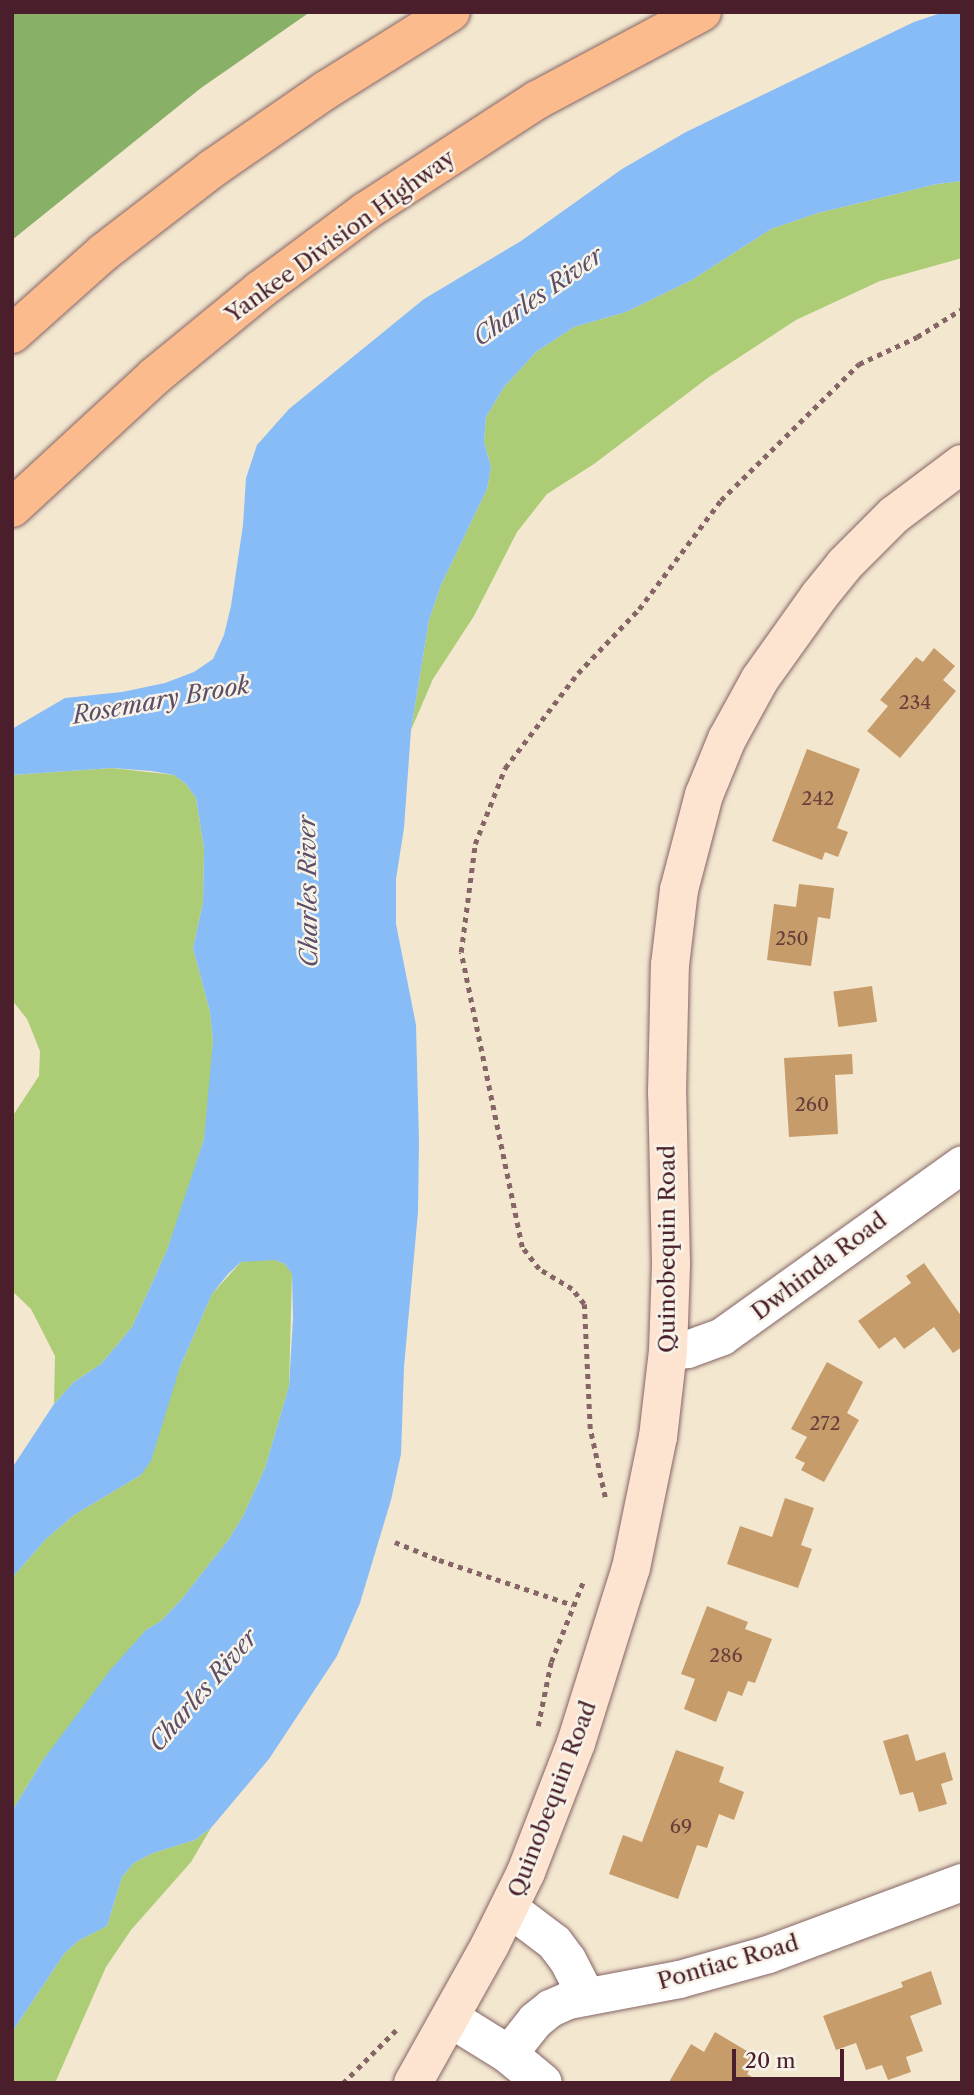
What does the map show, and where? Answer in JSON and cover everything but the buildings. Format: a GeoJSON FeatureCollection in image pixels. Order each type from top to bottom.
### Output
{"type":"FeatureCollection","features":[{"type":"Feature","properties":{"kind":"highway"},"geometry":{"type":"LineString","coordinates":[[12,334],[104,253],[213,168],[326,90],[451,12]]}},
{"type":"Feature","properties":{"kind":"highway","name":"Yankee Division Highway"},"geometry":{"type":"LineString","coordinates":[[12,508],[155,376],[260,290],[366,211],[537,100],[702,12]]}},
{"type":"Feature","properties":{"kind":"main road","name":"Quinobequin Road"},"geometry":{"type":"LineString","coordinates":[[413,2083],[509,1908],[572,1754],[619,1614],[652,1470],[668,1351],[671,1263],[667,1007],[679,890],[704,796],[727,739],[760,679],[820,595],[844,565],[894,515],[962,464]]}},
{"type":"Feature","properties":{"kind":"street","name":"Dwhinda Road"},"geometry":{"type":"LineString","coordinates":[[668,1351],[687,1349],[722,1336],[962,1164]]}},
{"type":"Feature","properties":{"kind":"street","name":"Pontiac Road"},"geometry":{"type":"LineString","coordinates":[[508,2054],[536,2020],[550,2008],[586,1996],[679,1979],[768,1954],[962,1882]]}},
{"type":"Feature","properties":{"kind":"street"},"geometry":{"type":"LineString","coordinates":[[509,1908],[554,1942],[567,1959],[586,1996]]}},
{"type":"Feature","properties":{"kind":"street"},"geometry":{"type":"LineString","coordinates":[[450,2018],[508,2054],[543,2083]]}},
{"type":"Feature","properties":{"kind":"path"},"geometry":{"type":"LineString","coordinates":[[606,1502],[590,1429],[584,1304],[572,1289],[538,1269],[522,1247],[461,952],[475,844],[505,768],[578,673],[639,609],[721,500],[859,364],[917,337],[962,309]]}},
{"type":"Feature","properties":{"kind":"path"},"geometry":{"type":"LineString","coordinates":[[395,1542],[439,1560],[573,1605],[619,1614]]}},
{"type":"Feature","properties":{"kind":"path"},"geometry":{"type":"LineString","coordinates":[[537,1737],[551,1662],[588,1572]]}},
{"type":"Feature","properties":{"kind":"path"},"geometry":{"type":"LineString","coordinates":[[343,2083],[405,2021]]}},
{"type":"Feature","properties":{"kind":"green space"},"geometry":{"type":"Polygon","coordinates":[[[12,12],[310,12],[201,88],[12,240],[12,12]]]}},
{"type":"Feature","properties":{"kind":"green space"},"geometry":{"type":"Polygon","coordinates":[[[962,181],[962,258],[880,281],[796,320],[709,377],[594,464],[547,494],[517,532],[474,616],[433,679],[411,730],[429,620],[441,585],[487,489],[491,467],[484,442],[486,417],[504,387],[536,352],[574,327],[626,312],[692,280],[771,229],[818,213],[937,184],[962,181]]]}},
{"type":"Feature","properties":{"kind":"green space"},"geometry":{"type":"Polygon","coordinates":[[[112,768],[174,775],[186,784],[196,798],[204,848],[203,903],[193,948],[210,1012],[213,1041],[209,1106],[204,1139],[187,1194],[167,1250],[132,1327],[101,1364],[74,1382],[54,1404],[55,1356],[31,1309],[12,1291],[12,1117],[39,1076],[40,1051],[27,1019],[12,1000],[12,775],[112,768]]]}},
{"type":"Feature","properties":{"kind":"green space"},"geometry":{"type":"Polygon","coordinates":[[[261,1259],[285,1264],[292,1273],[289,1386],[265,1468],[229,1539],[180,1601],[160,1622],[146,1630],[43,1760],[12,1811],[12,1578],[46,1539],[74,1515],[141,1475],[180,1367],[212,1294],[241,1262],[261,1259]]]}},
{"type":"Feature","properties":{"kind":"green space"},"geometry":{"type":"Polygon","coordinates":[[[211,1828],[191,1862],[131,1930],[106,1967],[55,2083],[12,2083],[12,2032],[64,1954],[78,1941],[107,1926],[122,1877],[134,1863],[153,1853],[195,1840],[211,1828]]]}},
{"type":"Feature","properties":{"kind":"water"},"geometry":{"type":"Polygon","coordinates":[[[944,12],[962,12],[962,181],[937,184],[818,213],[771,229],[692,280],[626,312],[574,327],[536,352],[504,387],[486,417],[484,442],[491,467],[487,489],[441,585],[429,620],[411,730],[404,828],[396,879],[396,924],[416,1025],[419,1141],[418,1212],[404,1367],[401,1454],[391,1500],[360,1603],[337,1656],[269,1759],[211,1828],[195,1840],[153,1853],[134,1863],[122,1877],[107,1926],[78,1941],[64,1954],[12,2032],[12,1811],[43,1760],[111,1669],[146,1630],[161,1621],[180,1601],[229,1539],[243,1516],[265,1468],[289,1386],[293,1318],[292,1274],[285,1264],[275,1260],[241,1262],[228,1274],[212,1294],[180,1367],[151,1461],[141,1475],[74,1515],[46,1539],[12,1578],[12,1468],[54,1404],[74,1382],[101,1364],[132,1327],[167,1250],[204,1139],[213,1041],[210,1012],[193,948],[203,903],[204,848],[196,798],[186,784],[174,775],[151,771],[112,768],[12,775],[12,729],[65,698],[122,692],[165,683],[194,672],[213,659],[224,635],[231,606],[243,525],[246,478],[257,445],[289,409],[424,299],[521,241],[622,169],[686,132],[914,22],[944,12]]]}},
{"type":"Feature","properties":{"kind":"water label","name":"Charles River"},"geometry":{"type":"Point","coordinates":[538,296]}},
{"type":"Feature","properties":{"kind":"water label","name":"Rosemary Brook"},"geometry":{"type":"Point","coordinates":[161,700]}},
{"type":"Feature","properties":{"kind":"water label","name":"Charles River"},"geometry":{"type":"Point","coordinates":[308,891]}},
{"type":"Feature","properties":{"kind":"water label","name":"Charles River"},"geometry":{"type":"Point","coordinates":[203,1690]}}]}
